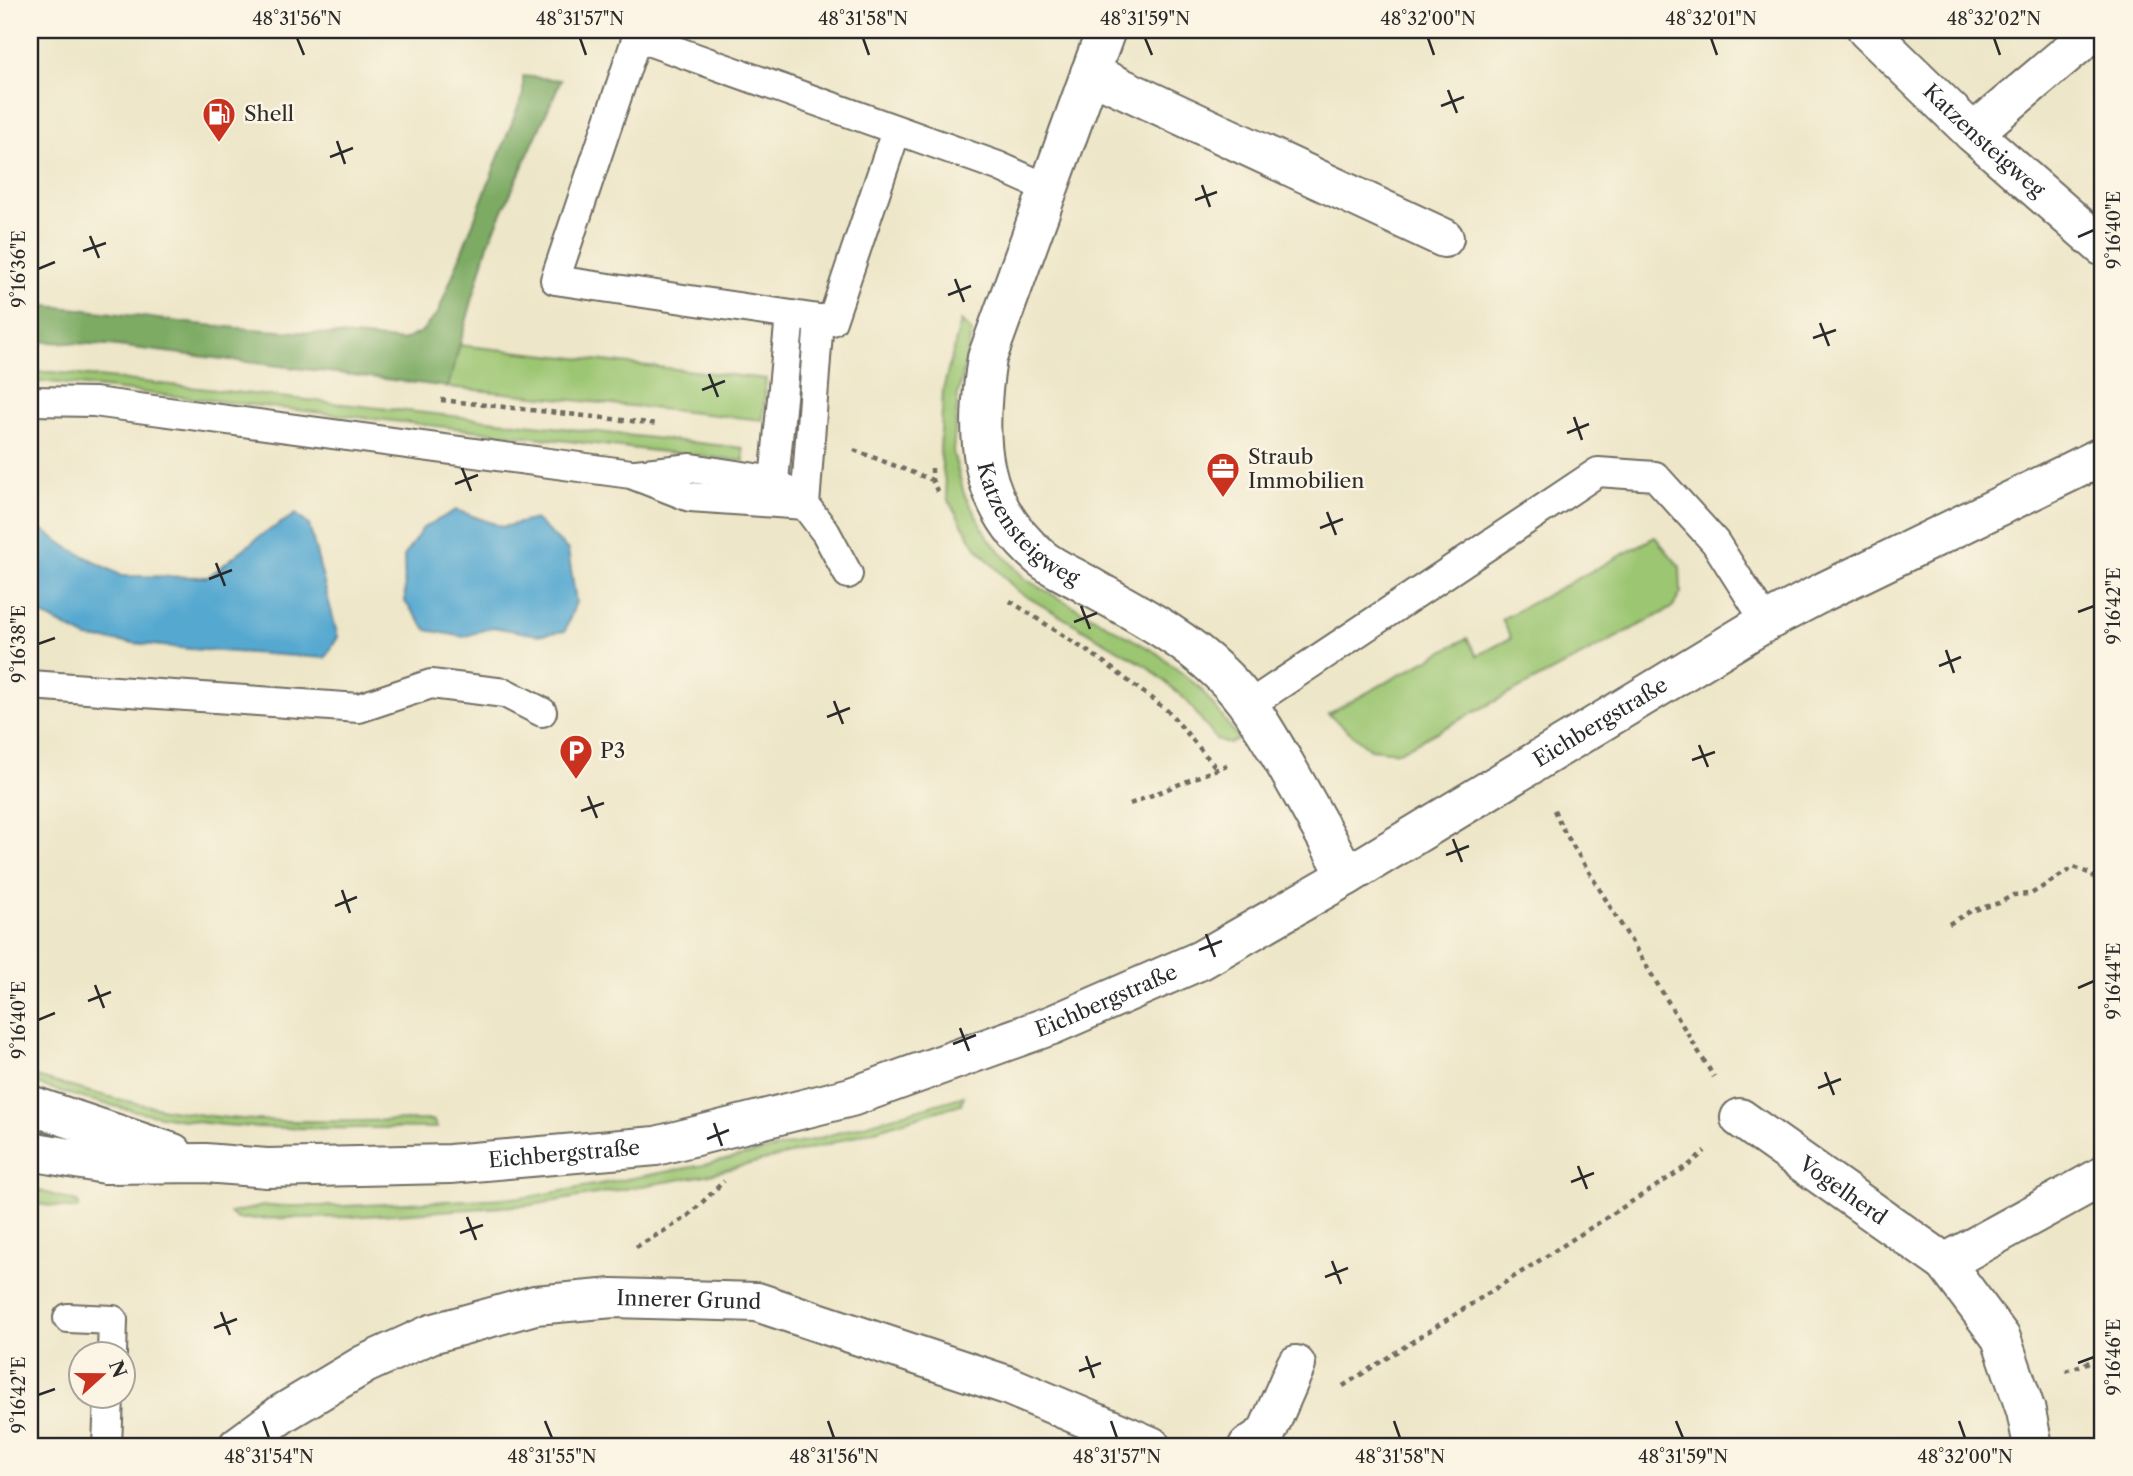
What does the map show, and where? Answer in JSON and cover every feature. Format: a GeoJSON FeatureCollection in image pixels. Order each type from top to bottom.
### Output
{"type":"FeatureCollection","features":[{"type":"Feature","properties":{"kind":"street","name":"Katzensteigweg"},"geometry":{"type":"LineString","coordinates":[[1106,30],[987,358],[981,396],[981,450],[989,485],[1010,526],[1042,559],[1171,633],[1220,673],[1249,705],[1347,876]]}},
{"type":"Feature","properties":{"kind":"street","name":"Katzensteigweg"},"geometry":{"type":"LineString","coordinates":[[1867,30],[1973,133],[2103,247]]}},
{"type":"Feature","properties":{"kind":"street"},"geometry":{"type":"LineString","coordinates":[[1973,133],[2095,30]]}},
{"type":"Feature","properties":{"kind":"street"},"geometry":{"type":"LineString","coordinates":[[1090,73],[1444,237]]}},
{"type":"Feature","properties":{"kind":"street","name":"Eichbergstraße"},"geometry":{"type":"LineString","coordinates":[[30,1151],[106,1164],[205,1163],[267,1168],[450,1164],[656,1146],[851,1097],[1052,1025],[1200,960],[1347,876],[1766,622],[2103,456]]}},
{"type":"Feature","properties":{"kind":"street","name":"Eichbergstraße"},"geometry":{"type":"LineString","coordinates":[[30,1105],[205,1163]]}},
{"type":"Feature","properties":{"kind":"street","name":"Vogelherd"},"geometry":{"type":"LineString","coordinates":[[1740,1118],[1945,1263],[2001,1338],[2026,1411],[2033,1446]]}},
{"type":"Feature","properties":{"kind":"street"},"geometry":{"type":"LineString","coordinates":[[1945,1263],[2103,1176]]}},
{"type":"Feature","properties":{"kind":"street","name":"Innerer Grund"},"geometry":{"type":"LineString","coordinates":[[239,1446],[283,1413],[365,1364],[431,1334],[535,1305],[613,1298],[757,1302],[1007,1385],[1151,1446]]}},
{"type":"Feature","properties":{"kind":"street"},"geometry":{"type":"LineString","coordinates":[[1248,1446],[1266,1434],[1296,1364]]}},
{"type":"Feature","properties":{"kind":"lane"},"geometry":{"type":"LineString","coordinates":[[896,131],[832,321],[555,280],[636,37],[998,166],[1048,188]]}},
{"type":"Feature","properties":{"kind":"lane"},"geometry":{"type":"LineString","coordinates":[[774,481],[790,315]]}},
{"type":"Feature","properties":{"kind":"lane"},"geometry":{"type":"LineString","coordinates":[[805,505],[819,319]]}},
{"type":"Feature","properties":{"kind":"lane"},"geometry":{"type":"LineString","coordinates":[[30,401],[94,402],[631,474],[691,468],[774,481],[805,505],[826,533],[848,574]]}},
{"type":"Feature","properties":{"kind":"lane"},"geometry":{"type":"LineString","coordinates":[[1249,705],[1598,472],[1655,476],[1715,542],[1766,622]]}},
{"type":"Feature","properties":{"kind":"lane"},"geometry":{"type":"LineString","coordinates":[[631,474],[690,497],[805,505]]}},
{"type":"Feature","properties":{"kind":"lane"},"geometry":{"type":"LineString","coordinates":[[30,685],[359,708],[431,684],[505,693],[542,712]]}},
{"type":"Feature","properties":{"kind":"lane"},"geometry":{"type":"LineString","coordinates":[[68,1318],[113,1320],[112,1340]]}},
{"type":"Feature","properties":{"kind":"lane"},"geometry":{"type":"LineString","coordinates":[[107,1446],[108,1410]]}},
{"type":"Feature","properties":{"kind":"path"},"geometry":{"type":"LineString","coordinates":[[1130,803],[1218,770],[1271,741]]}},
{"type":"Feature","properties":{"kind":"path"},"geometry":{"type":"LineString","coordinates":[[1337,1389],[1689,1165],[1740,1118],[1561,826],[1554,810]]}},
{"type":"Feature","properties":{"kind":"path"},"geometry":{"type":"LineString","coordinates":[[1949,925],[1971,911],[1999,903],[2013,895],[2031,894],[2074,867],[2091,874],[2103,886]]}},
{"type":"Feature","properties":{"kind":"green space"},"geometry":{"type":"Polygon","coordinates":[[[523,76],[561,80],[488,244],[448,387],[109,345],[30,341],[30,305],[215,326],[402,341],[421,332],[438,313],[523,94],[523,76]]]}},
{"type":"Feature","properties":{"kind":"green space"},"geometry":{"type":"Polygon","coordinates":[[[961,321],[972,332],[958,394],[953,452],[964,494],[988,538],[1025,579],[1157,653],[1200,688],[1239,739],[1229,744],[1216,739],[1186,700],[1148,667],[1017,591],[975,546],[948,500],[940,452],[943,390],[961,321]]]}},
{"type":"Feature","properties":{"kind":"green space"},"geometry":{"type":"Polygon","coordinates":[[[458,345],[766,379],[763,420],[448,387],[458,345]]]}},
{"type":"Feature","properties":{"kind":"green space"},"geometry":{"type":"Polygon","coordinates":[[[30,372],[53,372],[743,448],[744,461],[50,382],[30,382],[30,372]]]}},
{"type":"Feature","properties":{"kind":"green space"},"geometry":{"type":"Polygon","coordinates":[[[1655,537],[1680,567],[1681,593],[1672,608],[1399,752],[1370,749],[1328,714],[1467,638],[1477,656],[1511,638],[1502,619],[1655,537]]]}},
{"type":"Feature","properties":{"kind":"green space"},"geometry":{"type":"Polygon","coordinates":[[[30,1075],[113,1098],[227,1118],[278,1121],[433,1120],[437,1128],[278,1128],[198,1122],[85,1099],[30,1082],[30,1075]]]}},
{"type":"Feature","properties":{"kind":"green space"},"geometry":{"type":"Polygon","coordinates":[[[964,1096],[961,1104],[822,1146],[706,1175],[532,1205],[350,1217],[237,1219],[230,1213],[264,1206],[345,1206],[529,1197],[703,1165],[816,1139],[964,1096]]]}},
{"type":"Feature","properties":{"kind":"green space"},"geometry":{"type":"Polygon","coordinates":[[[30,1188],[77,1202],[79,1205],[76,1209],[30,1203],[30,1188]]]}},
{"type":"Feature","properties":{"kind":"water"},"geometry":{"type":"Polygon","coordinates":[[[456,510],[503,527],[535,519],[568,550],[576,602],[565,631],[538,635],[492,627],[464,637],[427,630],[405,602],[404,556],[423,528],[456,510]]]}},
{"type":"Feature","properties":{"kind":"water"},"geometry":{"type":"Polygon","coordinates":[[[296,514],[309,525],[338,637],[325,658],[190,649],[87,638],[39,613],[30,568],[30,531],[37,526],[67,547],[122,576],[208,577],[260,536],[296,514]]]}},
{"type":"Feature","properties":{"kind":"place","name":"Shell"},"geometry":{"type":"Point","coordinates":[219,144]}},
{"type":"Feature","properties":{"kind":"place","name":"Straub Immobilien"},"geometry":{"type":"Point","coordinates":[1223,499]}},
{"type":"Feature","properties":{"kind":"place","name":"P3"},"geometry":{"type":"Point","coordinates":[576,781]}}]}
